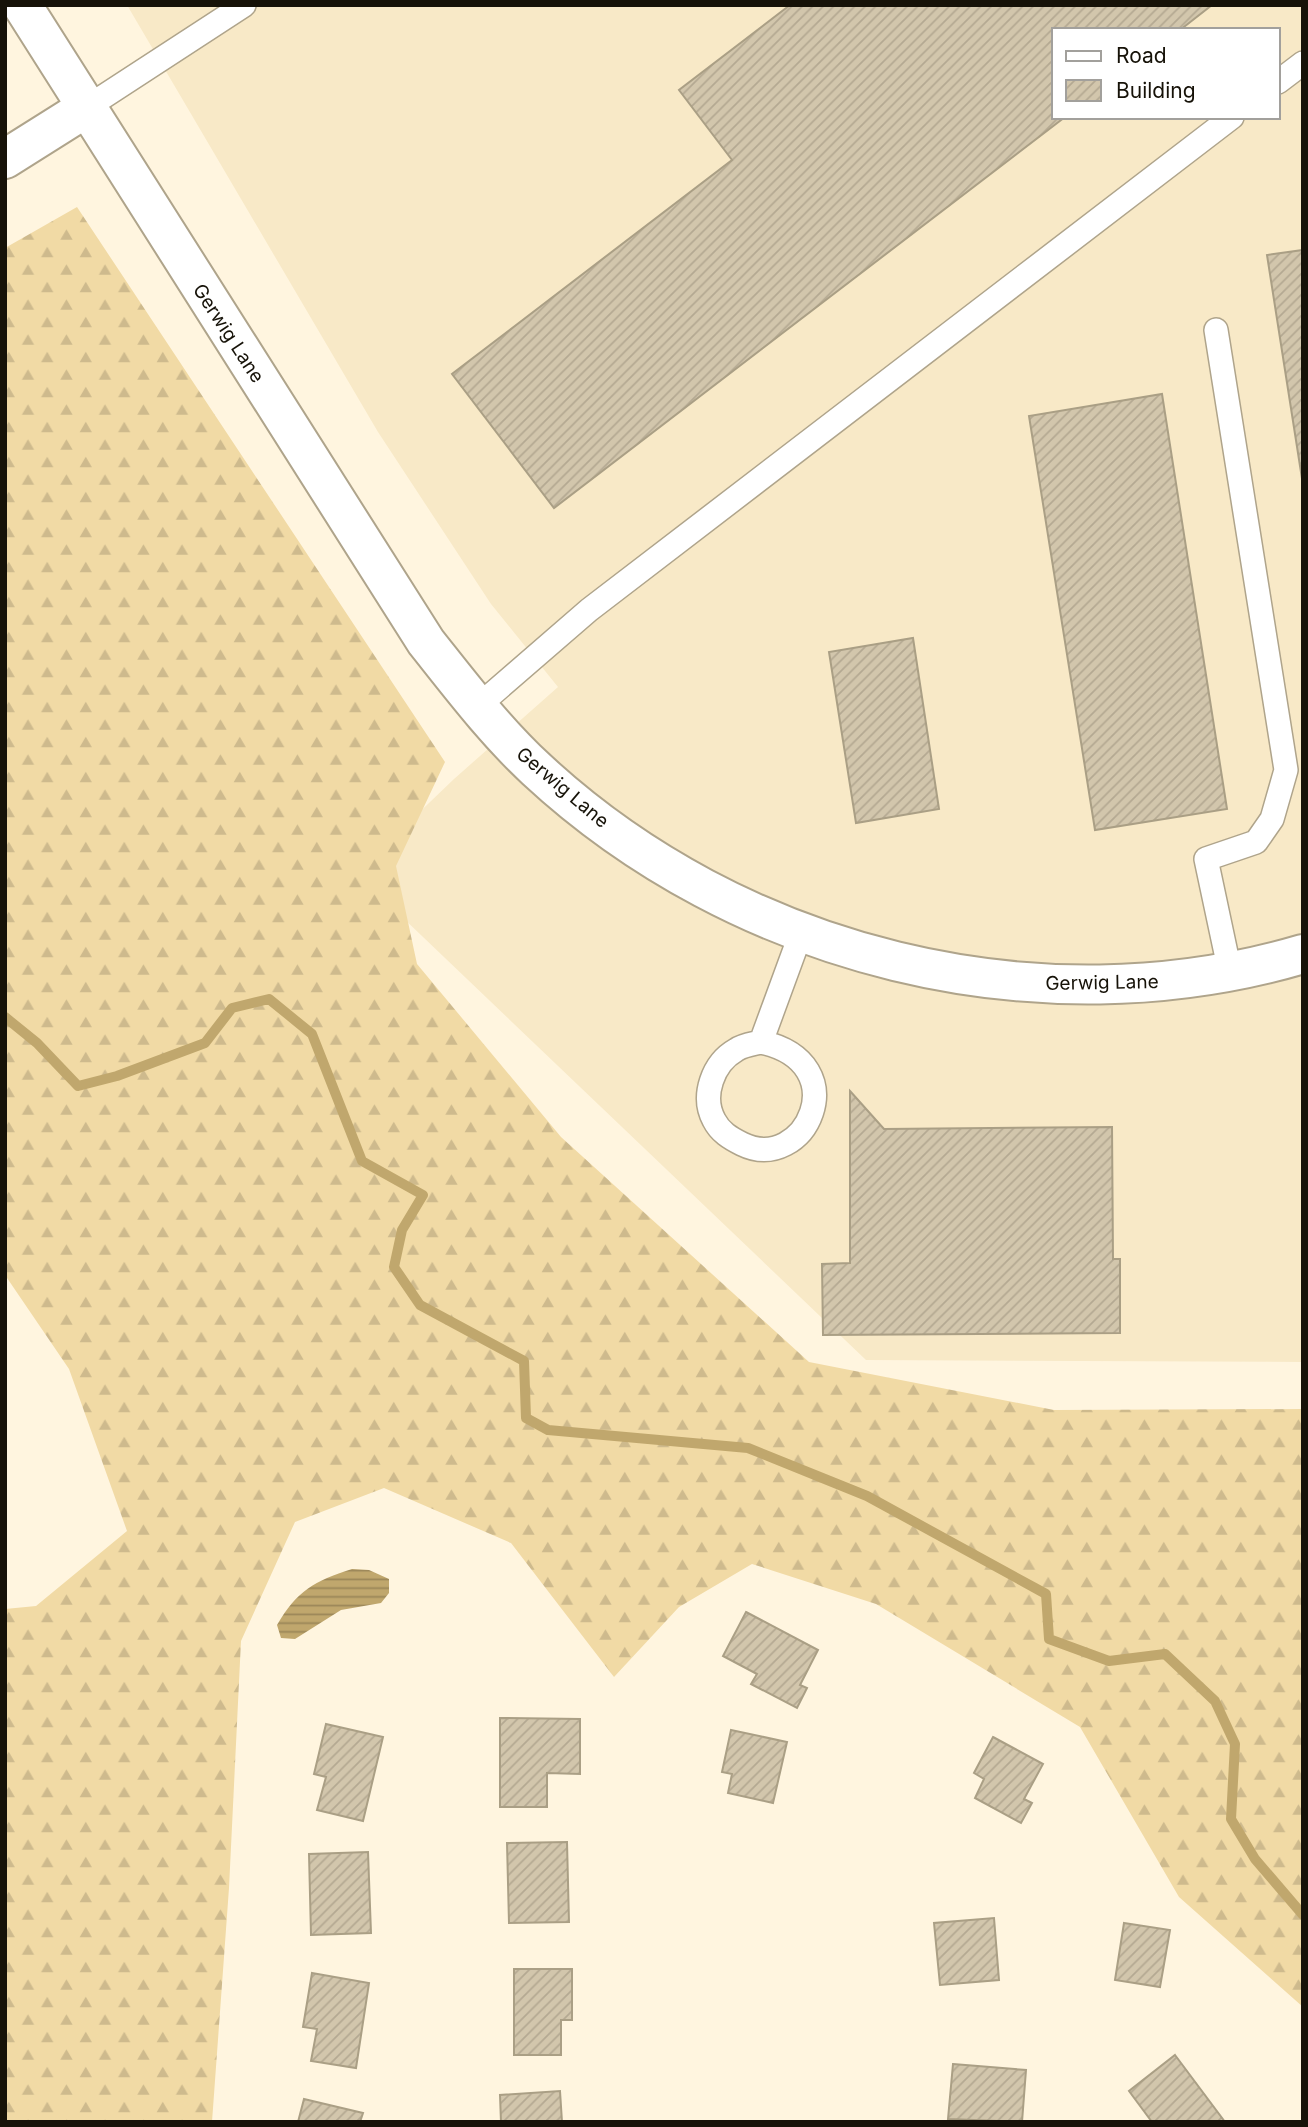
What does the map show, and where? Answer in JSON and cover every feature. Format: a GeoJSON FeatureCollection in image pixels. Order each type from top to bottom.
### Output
{"type":"FeatureCollection","features":[{"type":"Feature","properties":{"kind":"street","name":"Gerwig Lane"},"geometry":{"type":"LineString","coordinates":[[22,5],[426,642],[477,707],[537,770],[602,822],[664,865],[726,900],[801,933],[879,959],[982,978],[1048,984],[1152,983],[1230,972],[1303,954]]}},
{"type":"Feature","properties":{"kind":"street"},"geometry":{"type":"LineString","coordinates":[[5,159],[86,108]]}},
{"type":"Feature","properties":{"kind":"lane"},"geometry":{"type":"LineString","coordinates":[[86,108],[244,5]]}},
{"type":"Feature","properties":{"kind":"lane"},"geometry":{"type":"LineString","coordinates":[[1280,80],[1303,63]]}},
{"type":"Feature","properties":{"kind":"lane"},"geometry":{"type":"LineString","coordinates":[[477,707],[589,610],[1229,119]]}},
{"type":"Feature","properties":{"kind":"lane"},"geometry":{"type":"LineString","coordinates":[[1216,330],[1286,770],[1272,819],[1256,842],[1206,859],[1230,972]]}},
{"type":"Feature","properties":{"kind":"lane"},"geometry":{"type":"LineString","coordinates":[[761,1042],[801,933]]}},
{"type":"Feature","properties":{"kind":"lane"},"geometry":{"type":"LineString","coordinates":[[761,1042],[785,1047],[803,1061],[814,1085],[814,1107],[805,1127],[791,1141],[773,1148],[750,1148],[727,1137],[714,1120],[709,1103],[712,1077],[722,1061],[737,1048],[761,1042]]}},
{"type":"Feature","properties":{"kind":"shaded area"},"geometry":{"type":"Polygon","coordinates":[[[127,5],[1303,5],[1303,1362],[866,1360],[356,873],[454,779],[558,687],[491,604],[378,432],[127,5]]]}},
{"type":"Feature","properties":{"kind":"shaded area"},"geometry":{"type":"Polygon","coordinates":[[[352,1569],[369,1570],[389,1579],[389,1593],[381,1603],[341,1610],[295,1639],[281,1638],[277,1625],[300,1596],[317,1583],[352,1569]]]}},
{"type":"Feature","properties":{"kind":"green space"},"geometry":{"type":"Polygon","coordinates":[[[77,207],[445,762],[396,866],[417,964],[561,1137],[809,1362],[1054,1410],[1303,1409],[1303,2007],[1179,1897],[1080,1727],[876,1604],[752,1564],[679,1607],[614,1677],[511,1543],[384,1488],[295,1522],[241,1641],[229,1888],[212,2122],[5,2122],[5,1609],[36,1606],[127,1531],[69,1369],[5,1275],[5,248],[77,207]]]}},
{"type":"Feature","properties":{"kind":"building"},"geometry":{"type":"Polygon","coordinates":[[[790,5],[1212,5],[1183,28],[1052,28],[1052,119],[1062,119],[554,508],[452,374],[732,160],[679,90],[790,5]]]}},
{"type":"Feature","properties":{"kind":"building"},"geometry":{"type":"Polygon","coordinates":[[[1303,250],[1303,485],[1267,255],[1303,250]]]}},
{"type":"Feature","properties":{"kind":"building"},"geometry":{"type":"Polygon","coordinates":[[[1162,394],[1227,809],[1095,830],[1029,416],[1162,394]]]}},
{"type":"Feature","properties":{"kind":"building"},"geometry":{"type":"Polygon","coordinates":[[[913,638],[939,809],[856,823],[829,652],[913,638]]]}},
{"type":"Feature","properties":{"kind":"building"},"geometry":{"type":"Polygon","coordinates":[[[850,1091],[884,1129],[1112,1127],[1113,1259],[1120,1259],[1120,1333],[823,1335],[822,1264],[850,1263],[850,1091]]]}},
{"type":"Feature","properties":{"kind":"building"},"geometry":{"type":"Polygon","coordinates":[[[746,1612],[818,1650],[800,1685],[807,1688],[797,1708],[751,1684],[757,1674],[723,1656],[746,1612]]]}},
{"type":"Feature","properties":{"kind":"building"},"geometry":{"type":"Polygon","coordinates":[[[500,1718],[580,1719],[580,1774],[547,1773],[547,1807],[500,1807],[500,1718]]]}},
{"type":"Feature","properties":{"kind":"building"},"geometry":{"type":"Polygon","coordinates":[[[326,1724],[383,1737],[363,1821],[317,1810],[326,1777],[314,1774],[326,1724]]]}},
{"type":"Feature","properties":{"kind":"building"},"geometry":{"type":"Polygon","coordinates":[[[731,1730],[787,1742],[773,1803],[728,1793],[732,1774],[722,1772],[731,1730]]]}},
{"type":"Feature","properties":{"kind":"building"},"geometry":{"type":"Polygon","coordinates":[[[993,1737],[1043,1764],[1024,1799],[1032,1803],[1021,1823],[975,1798],[984,1779],[974,1773],[993,1737]]]}},
{"type":"Feature","properties":{"kind":"building"},"geometry":{"type":"Polygon","coordinates":[[[567,1842],[569,1922],[509,1923],[507,1843],[567,1842]]]}},
{"type":"Feature","properties":{"kind":"building"},"geometry":{"type":"Polygon","coordinates":[[[368,1852],[371,1933],[311,1935],[309,1854],[368,1852]]]}},
{"type":"Feature","properties":{"kind":"building"},"geometry":{"type":"Polygon","coordinates":[[[994,1918],[999,1980],[940,1985],[934,1923],[994,1918]]]}},
{"type":"Feature","properties":{"kind":"building"},"geometry":{"type":"Polygon","coordinates":[[[1124,1923],[1170,1930],[1160,1987],[1115,1980],[1124,1923]]]}},
{"type":"Feature","properties":{"kind":"building"},"geometry":{"type":"Polygon","coordinates":[[[514,1969],[572,1969],[572,2020],[561,2020],[561,2055],[514,2055],[514,1969]]]}},
{"type":"Feature","properties":{"kind":"building"},"geometry":{"type":"Polygon","coordinates":[[[312,1973],[369,1983],[356,2068],[311,2061],[317,2029],[303,2027],[312,1973]]]}},
{"type":"Feature","properties":{"kind":"building"},"geometry":{"type":"Polygon","coordinates":[[[1175,2055],[1225,2122],[1152,2122],[1129,2091],[1175,2055]]]}},
{"type":"Feature","properties":{"kind":"building"},"geometry":{"type":"Polygon","coordinates":[[[953,2064],[1026,2070],[1022,2122],[948,2119],[953,2064]]]}},
{"type":"Feature","properties":{"kind":"building"},"geometry":{"type":"Polygon","coordinates":[[[560,2091],[562,2122],[501,2122],[500,2095],[560,2091]]]}},
{"type":"Feature","properties":{"kind":"building"},"geometry":{"type":"Polygon","coordinates":[[[304,2099],[363,2113],[360,2122],[298,2122],[304,2099]]]}},
{"type":"Feature","properties":{"kind":"waterway"},"geometry":{"type":"LineString","coordinates":[[5,1017],[37,1043],[78,1086],[117,1076],[205,1043],[232,1008],[269,999],[312,1034],[362,1161],[423,1195],[402,1230],[394,1267],[420,1305],[524,1361],[526,1418],[548,1430],[748,1448],[867,1496],[1046,1594],[1049,1639],[1109,1661],[1165,1654],[1215,1701],[1235,1744],[1231,1819],[1255,1859],[1303,1915]]}}]}
